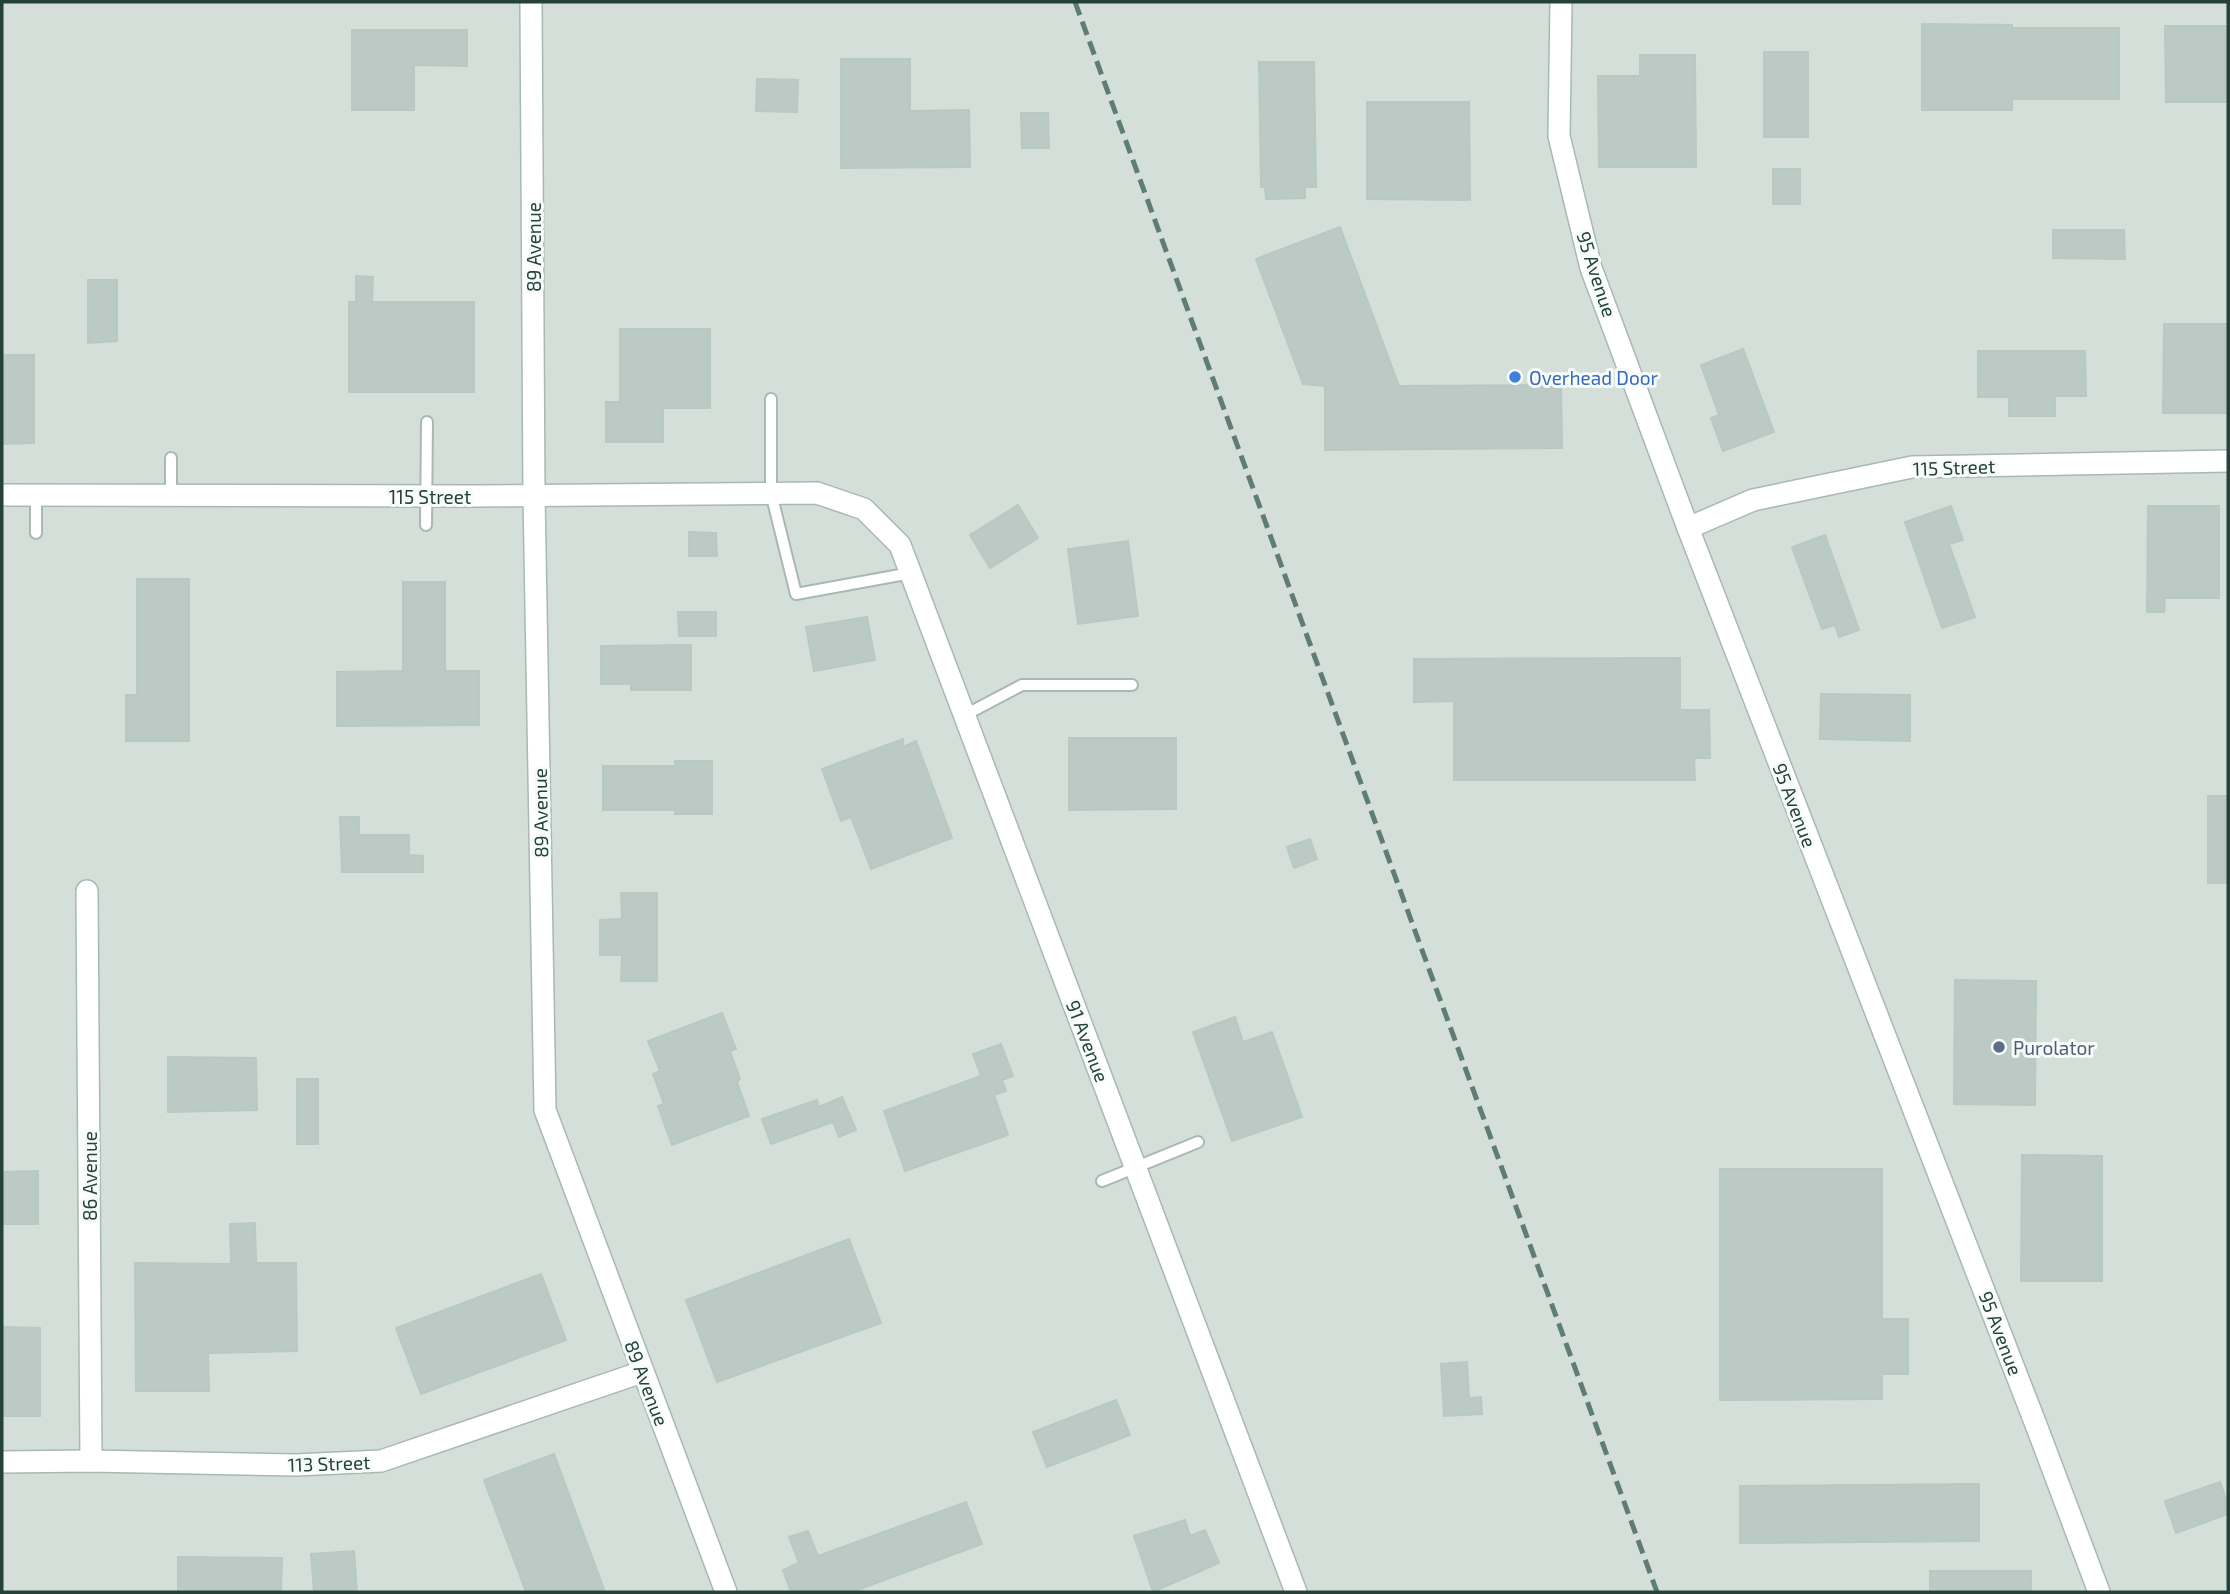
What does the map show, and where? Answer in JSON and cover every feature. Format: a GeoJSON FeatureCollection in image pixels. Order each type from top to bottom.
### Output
{"type":"FeatureCollection","features":[{"type":"Feature","properties":{"kind":"street","name":"89 Avenue"},"geometry":{"type":"LineString","coordinates":[[531,2],[534,495],[545,1110],[726,1592]]}},
{"type":"Feature","properties":{"kind":"street","name":"95 Avenue"},"geometry":{"type":"LineString","coordinates":[[1561,2],[1559,136],[1591,268],[1688,528],[2099,1592]]}},
{"type":"Feature","properties":{"kind":"street","name":"115 Street"},"geometry":{"type":"LineString","coordinates":[[1688,528],[1753,500],[1912,467],[2228,461]]}},
{"type":"Feature","properties":{"kind":"street","name":"115 Street"},"geometry":{"type":"LineString","coordinates":[[2,495],[817,493],[856,506]]}},
{"type":"Feature","properties":{"kind":"street","name":"91 Avenue"},"geometry":{"type":"LineString","coordinates":[[856,506],[864,509],[900,545],[1296,1592]]}},
{"type":"Feature","properties":{"kind":"street","name":"86 Avenue"},"geometry":{"type":"LineString","coordinates":[[87,891],[91,1461]]}},
{"type":"Feature","properties":{"kind":"street","name":"113 Street"},"geometry":{"type":"LineString","coordinates":[[2,1462],[296,1465],[381,1461],[642,1372]]}},
{"type":"Feature","properties":{"kind":"lane"},"geometry":{"type":"LineString","coordinates":[[771,399],[771,493],[796,594],[911,573]]}},
{"type":"Feature","properties":{"kind":"lane"},"geometry":{"type":"LineString","coordinates":[[426,524],[427,422]]}},
{"type":"Feature","properties":{"kind":"lane"},"geometry":{"type":"LineString","coordinates":[[171,496],[172,458]]}},
{"type":"Feature","properties":{"kind":"lane"},"geometry":{"type":"LineString","coordinates":[[36,495],[36,533]]}},
{"type":"Feature","properties":{"kind":"lane"},"geometry":{"type":"LineString","coordinates":[[965,715],[1022,685],[1132,685]]}},
{"type":"Feature","properties":{"kind":"lane"},"geometry":{"type":"LineString","coordinates":[[1102,1181],[1198,1142]]}},
{"type":"Feature","properties":{"kind":"shaded area"},"geometry":{"type":"Polygon","coordinates":[[[2,2],[2228,2],[2228,1592],[2,1592],[2,2]]]}},
{"type":"Feature","properties":{"kind":"building"},"geometry":{"type":"Polygon","coordinates":[[[1922,24],[2012,25],[2012,28],[2119,28],[2119,99],[2012,99],[2012,110],[1922,110],[1922,24]]]}},
{"type":"Feature","properties":{"kind":"building"},"geometry":{"type":"Polygon","coordinates":[[[2165,26],[2228,26],[2228,102],[2166,102],[2165,26]]]}},
{"type":"Feature","properties":{"kind":"building"},"geometry":{"type":"Polygon","coordinates":[[[352,30],[467,30],[467,66],[414,65],[414,110],[352,110],[352,30]]]}},
{"type":"Feature","properties":{"kind":"building"},"geometry":{"type":"Polygon","coordinates":[[[1764,52],[1808,52],[1808,137],[1764,137],[1764,52]]]}},
{"type":"Feature","properties":{"kind":"building"},"geometry":{"type":"Polygon","coordinates":[[[1640,55],[1695,55],[1696,167],[1599,167],[1598,76],[1640,76],[1640,55]]]}},
{"type":"Feature","properties":{"kind":"building"},"geometry":{"type":"Polygon","coordinates":[[[841,59],[910,59],[910,111],[969,110],[970,167],[841,168],[841,59]]]}},
{"type":"Feature","properties":{"kind":"building"},"geometry":{"type":"Polygon","coordinates":[[[1259,62],[1314,62],[1316,187],[1305,187],[1305,198],[1266,199],[1265,187],[1261,187],[1259,62]]]}},
{"type":"Feature","properties":{"kind":"building"},"geometry":{"type":"Polygon","coordinates":[[[757,79],[798,80],[797,112],[756,111],[757,79]]]}},
{"type":"Feature","properties":{"kind":"building"},"geometry":{"type":"Polygon","coordinates":[[[1367,102],[1469,102],[1470,200],[1367,199],[1367,102]]]}},
{"type":"Feature","properties":{"kind":"building"},"geometry":{"type":"Polygon","coordinates":[[[1021,113],[1048,113],[1049,148],[1022,148],[1021,113]]]}},
{"type":"Feature","properties":{"kind":"building"},"geometry":{"type":"Polygon","coordinates":[[[1773,169],[1800,169],[1800,204],[1773,204],[1773,169]]]}},
{"type":"Feature","properties":{"kind":"building"},"geometry":{"type":"Polygon","coordinates":[[[1340,227],[1399,386],[1561,385],[1562,448],[1325,450],[1325,386],[1303,384],[1256,259],[1340,227]]]}},
{"type":"Feature","properties":{"kind":"building"},"geometry":{"type":"Polygon","coordinates":[[[2053,230],[2124,230],[2125,259],[2053,258],[2053,230]]]}},
{"type":"Feature","properties":{"kind":"building"},"geometry":{"type":"Polygon","coordinates":[[[356,276],[373,277],[372,302],[474,302],[474,392],[349,392],[349,302],[356,302],[356,276]]]}},
{"type":"Feature","properties":{"kind":"building"},"geometry":{"type":"Polygon","coordinates":[[[88,280],[117,280],[117,341],[88,343],[88,280]]]}},
{"type":"Feature","properties":{"kind":"building"},"geometry":{"type":"Polygon","coordinates":[[[2164,324],[2228,324],[2228,413],[2163,413],[2164,324]]]}},
{"type":"Feature","properties":{"kind":"building"},"geometry":{"type":"Polygon","coordinates":[[[620,329],[710,329],[710,408],[663,408],[663,442],[606,442],[606,402],[620,402],[620,329]]]}},
{"type":"Feature","properties":{"kind":"building"},"geometry":{"type":"Polygon","coordinates":[[[1743,349],[1774,432],[1723,451],[1711,418],[1719,415],[1701,365],[1743,349]]]}},
{"type":"Feature","properties":{"kind":"building"},"geometry":{"type":"Polygon","coordinates":[[[1978,351],[2085,351],[2086,396],[2055,396],[2055,416],[2009,416],[2009,397],[1978,397],[1978,351]]]}},
{"type":"Feature","properties":{"kind":"building"},"geometry":{"type":"Polygon","coordinates":[[[2,355],[34,355],[34,443],[2,444],[2,355]]]}},
{"type":"Feature","properties":{"kind":"building"},"geometry":{"type":"Polygon","coordinates":[[[1018,505],[1038,538],[990,568],[970,535],[1018,505]]]}},
{"type":"Feature","properties":{"kind":"building"},"geometry":{"type":"Polygon","coordinates":[[[1951,506],[1963,540],[1949,544],[1975,617],[1942,628],[1905,522],[1951,506]]]}},
{"type":"Feature","properties":{"kind":"building"},"geometry":{"type":"Polygon","coordinates":[[[2148,506],[2219,506],[2219,598],[2165,598],[2164,612],[2147,612],[2148,506]]]}},
{"type":"Feature","properties":{"kind":"building"},"geometry":{"type":"Polygon","coordinates":[[[689,532],[716,533],[717,556],[689,556],[689,532]]]}},
{"type":"Feature","properties":{"kind":"building"},"geometry":{"type":"Polygon","coordinates":[[[1825,535],[1859,630],[1839,637],[1835,625],[1822,629],[1792,547],[1825,535]]]}},
{"type":"Feature","properties":{"kind":"building"},"geometry":{"type":"Polygon","coordinates":[[[1128,541],[1138,616],[1078,624],[1068,549],[1128,541]]]}},
{"type":"Feature","properties":{"kind":"building"},"geometry":{"type":"Polygon","coordinates":[[[137,579],[189,579],[189,741],[126,741],[126,695],[137,695],[137,579]]]}},
{"type":"Feature","properties":{"kind":"building"},"geometry":{"type":"Polygon","coordinates":[[[403,582],[445,582],[445,671],[479,671],[479,725],[337,726],[337,672],[403,671],[403,582]]]}},
{"type":"Feature","properties":{"kind":"building"},"geometry":{"type":"Polygon","coordinates":[[[678,612],[716,612],[716,636],[679,636],[678,612]]]}},
{"type":"Feature","properties":{"kind":"building"},"geometry":{"type":"Polygon","coordinates":[[[867,617],[875,660],[814,671],[806,627],[867,617]]]}},
{"type":"Feature","properties":{"kind":"building"},"geometry":{"type":"Polygon","coordinates":[[[691,645],[691,690],[631,690],[631,684],[601,684],[601,646],[691,645]]]}},
{"type":"Feature","properties":{"kind":"building"},"geometry":{"type":"Polygon","coordinates":[[[1680,658],[1680,710],[1709,710],[1710,758],[1694,758],[1695,780],[1454,780],[1454,701],[1414,702],[1414,659],[1680,658]]]}},
{"type":"Feature","properties":{"kind":"building"},"geometry":{"type":"Polygon","coordinates":[[[1821,694],[1910,695],[1910,741],[1820,739],[1821,694]]]}},
{"type":"Feature","properties":{"kind":"building"},"geometry":{"type":"Polygon","coordinates":[[[1069,738],[1176,738],[1176,809],[1069,810],[1069,738]]]}},
{"type":"Feature","properties":{"kind":"building"},"geometry":{"type":"Polygon","coordinates":[[[903,739],[903,747],[916,741],[952,838],[871,869],[851,817],[841,821],[822,769],[903,739]]]}},
{"type":"Feature","properties":{"kind":"building"},"geometry":{"type":"Polygon","coordinates":[[[675,761],[712,761],[712,814],[675,814],[675,810],[603,810],[603,766],[675,766],[675,761]]]}},
{"type":"Feature","properties":{"kind":"building"},"geometry":{"type":"Polygon","coordinates":[[[2208,796],[2228,796],[2228,883],[2208,883],[2208,796]]]}},
{"type":"Feature","properties":{"kind":"building"},"geometry":{"type":"Polygon","coordinates":[[[340,817],[359,817],[359,835],[409,835],[409,855],[423,856],[423,872],[342,872],[340,817]]]}},
{"type":"Feature","properties":{"kind":"building"},"geometry":{"type":"Polygon","coordinates":[[[1310,839],[1317,859],[1294,868],[1287,847],[1310,839]]]}},
{"type":"Feature","properties":{"kind":"building"},"geometry":{"type":"Polygon","coordinates":[[[621,893],[657,893],[657,981],[621,981],[622,955],[600,955],[600,920],[622,919],[621,893]]]}},
{"type":"Feature","properties":{"kind":"building"},"geometry":{"type":"Polygon","coordinates":[[[1955,980],[2036,981],[2035,1105],[1954,1104],[1955,980]]]}},
{"type":"Feature","properties":{"kind":"building"},"geometry":{"type":"Polygon","coordinates":[[[722,1013],[736,1049],[730,1051],[749,1116],[672,1145],[658,1106],[664,1104],[653,1074],[660,1071],[648,1041],[722,1013]]]}},
{"type":"Feature","properties":{"kind":"building"},"geometry":{"type":"Polygon","coordinates":[[[1235,1017],[1243,1042],[1272,1032],[1302,1117],[1232,1141],[1193,1032],[1235,1017]]]}},
{"type":"Feature","properties":{"kind":"building"},"geometry":{"type":"Polygon","coordinates":[[[1001,1044],[1013,1076],[1002,1080],[1006,1091],[994,1095],[1008,1135],[905,1171],[884,1111],[981,1076],[973,1054],[1001,1044]]]}},
{"type":"Feature","properties":{"kind":"building"},"geometry":{"type":"Polygon","coordinates":[[[168,1057],[256,1058],[257,1110],[168,1112],[168,1057]]]}},
{"type":"Feature","properties":{"kind":"building"},"geometry":{"type":"Polygon","coordinates":[[[297,1079],[318,1079],[318,1144],[297,1144],[297,1079]]]}},
{"type":"Feature","properties":{"kind":"building"},"geometry":{"type":"Polygon","coordinates":[[[842,1097],[856,1130],[839,1137],[833,1122],[771,1144],[762,1119],[817,1100],[819,1107],[842,1097]]]}},
{"type":"Feature","properties":{"kind":"building"},"geometry":{"type":"Polygon","coordinates":[[[2022,1155],[2102,1156],[2102,1281],[2021,1281],[2022,1155]]]}},
{"type":"Feature","properties":{"kind":"building"},"geometry":{"type":"Polygon","coordinates":[[[1720,1169],[1882,1169],[1882,1319],[1908,1319],[1908,1374],[1882,1374],[1882,1399],[1720,1400],[1720,1169]]]}},
{"type":"Feature","properties":{"kind":"building"},"geometry":{"type":"Polygon","coordinates":[[[38,1171],[38,1224],[2,1224],[2,1172],[38,1171]]]}},
{"type":"Feature","properties":{"kind":"building"},"geometry":{"type":"Polygon","coordinates":[[[255,1223],[256,1263],[296,1263],[297,1351],[208,1353],[209,1391],[136,1391],[135,1263],[231,1264],[230,1224],[255,1223]]]}},
{"type":"Feature","properties":{"kind":"building"},"geometry":{"type":"Polygon","coordinates":[[[849,1239],[881,1323],[717,1382],[686,1300],[849,1239]]]}},
{"type":"Feature","properties":{"kind":"building"},"geometry":{"type":"Polygon","coordinates":[[[541,1274],[566,1340],[421,1394],[396,1328],[541,1274]]]}},
{"type":"Feature","properties":{"kind":"building"},"geometry":{"type":"Polygon","coordinates":[[[2,1327],[40,1328],[40,1416],[2,1416],[2,1327]]]}},
{"type":"Feature","properties":{"kind":"building"},"geometry":{"type":"Polygon","coordinates":[[[1467,1362],[1469,1398],[1481,1397],[1482,1414],[1444,1416],[1441,1364],[1467,1362]]]}},
{"type":"Feature","properties":{"kind":"building"},"geometry":{"type":"Polygon","coordinates":[[[1116,1400],[1130,1435],[1047,1467],[1033,1432],[1116,1400]]]}},
{"type":"Feature","properties":{"kind":"building"},"geometry":{"type":"Polygon","coordinates":[[[554,1454],[605,1592],[526,1592],[484,1480],[554,1454]]]}},
{"type":"Feature","properties":{"kind":"building"},"geometry":{"type":"Polygon","coordinates":[[[2220,1482],[2228,1505],[2228,1514],[2176,1533],[2165,1501],[2220,1482]]]}},
{"type":"Feature","properties":{"kind":"building"},"geometry":{"type":"Polygon","coordinates":[[[1979,1484],[1979,1541],[1740,1543],[1740,1486],[1979,1484]]]}},
{"type":"Feature","properties":{"kind":"building"},"geometry":{"type":"Polygon","coordinates":[[[966,1502],[982,1544],[852,1592],[791,1592],[783,1570],[799,1563],[789,1537],[808,1531],[818,1556],[966,1502]]]}},
{"type":"Feature","properties":{"kind":"building"},"geometry":{"type":"Polygon","coordinates":[[[1185,1520],[1190,1536],[1205,1530],[1219,1563],[1153,1592],[1134,1536],[1185,1520]]]}},
{"type":"Feature","properties":{"kind":"building"},"geometry":{"type":"Polygon","coordinates":[[[354,1551],[357,1592],[314,1592],[311,1554],[354,1551]]]}},
{"type":"Feature","properties":{"kind":"building"},"geometry":{"type":"Polygon","coordinates":[[[178,1557],[282,1558],[281,1592],[178,1592],[178,1557]]]}},
{"type":"Feature","properties":{"kind":"building"},"geometry":{"type":"Polygon","coordinates":[[[1930,1571],[2031,1571],[2031,1592],[1930,1592],[1930,1571]]]}},
{"type":"Feature","properties":{"kind":"railway"},"geometry":{"type":"LineString","coordinates":[[1075,2],[1657,1592]]}},
{"type":"Feature","properties":{"kind":"place","name":"Overhead Door"},"geometry":{"type":"Point","coordinates":[1515,377]}},
{"type":"Feature","properties":{"kind":"place","name":"Purolator"},"geometry":{"type":"Point","coordinates":[1999,1047]}}]}
